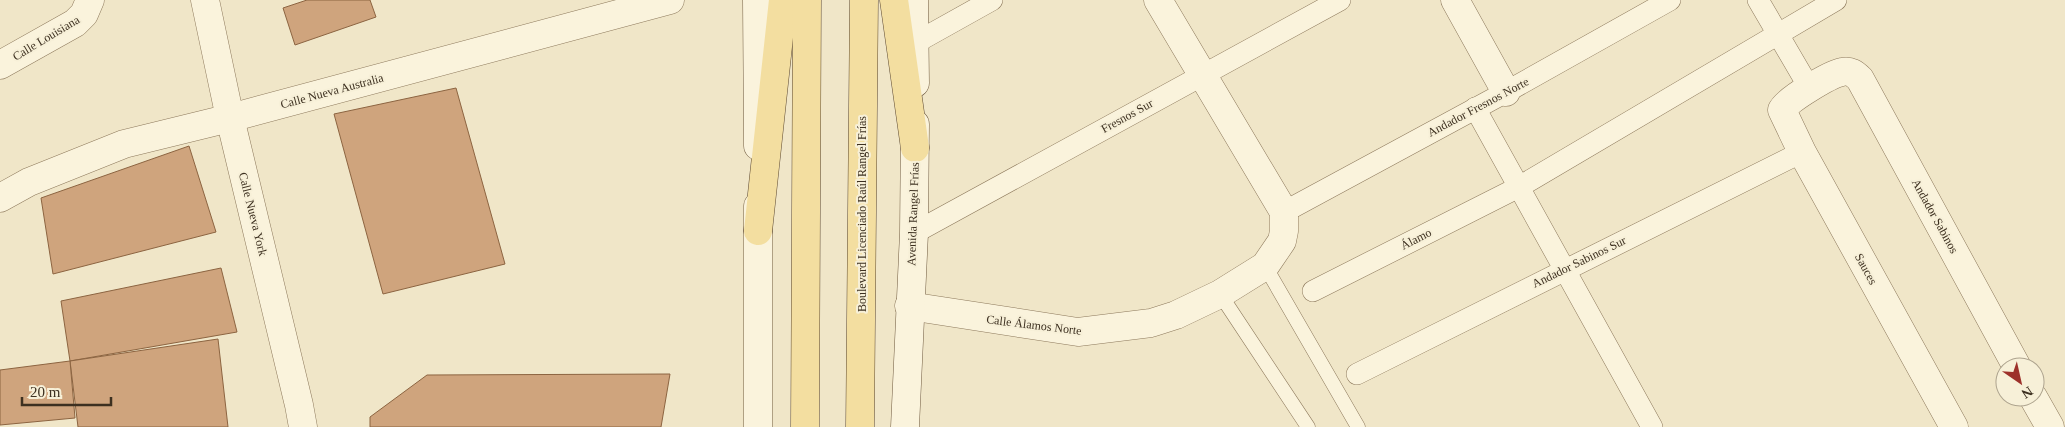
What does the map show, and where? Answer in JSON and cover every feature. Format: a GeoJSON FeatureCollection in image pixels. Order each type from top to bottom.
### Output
{"type":"FeatureCollection","features":[{"type":"Feature","properties":{"kind":"main road"},"geometry":{"type":"LineString","coordinates":[[758,231],[784,0]]}},
{"type":"Feature","properties":{"kind":"main road"},"geometry":{"type":"LineString","coordinates":[[805,427],[808,0]]}},
{"type":"Feature","properties":{"kind":"main road","name":"Boulevard Licenciado Raúl Rangel Frías"},"geometry":{"type":"LineString","coordinates":[[860,427],[864,0]]}},
{"type":"Feature","properties":{"kind":"main road"},"geometry":{"type":"LineString","coordinates":[[894,0],[915,148]]}},
{"type":"Feature","properties":{"kind":"street","name":"Calle Nueva York"},"geometry":{"type":"LineString","coordinates":[[205,0],[230,118],[300,405],[303,427]]}},
{"type":"Feature","properties":{"kind":"street","name":"Calle Nueva Australia"},"geometry":{"type":"LineString","coordinates":[[0,198],[28,182],[124,144],[230,118],[670,0]]}},
{"type":"Feature","properties":{"kind":"street"},"geometry":{"type":"LineString","coordinates":[[757,0],[758,427]]}},
{"type":"Feature","properties":{"kind":"street","name":"Avenida Rangel Frías"},"geometry":{"type":"LineString","coordinates":[[905,427],[909,306],[914,233],[914,0]]}},
{"type":"Feature","properties":{"kind":"street"},"geometry":{"type":"LineString","coordinates":[[914,43],[992,0]]}},
{"type":"Feature","properties":{"kind":"street"},"geometry":{"type":"LineString","coordinates":[[1158,0],[1284,212],[1282,241],[1265,266]]}},
{"type":"Feature","properties":{"kind":"street","name":"Fresnos Sur"},"geometry":{"type":"LineString","coordinates":[[914,233],[1340,0]]}},
{"type":"Feature","properties":{"kind":"street"},"geometry":{"type":"LineString","coordinates":[[1455,0],[1506,92]]}},
{"type":"Feature","properties":{"kind":"street","name":"Andador Fresnos Norte"},"geometry":{"type":"LineString","coordinates":[[1284,212],[1506,92],[1670,0]]}},
{"type":"Feature","properties":{"kind":"street"},"geometry":{"type":"LineString","coordinates":[[1758,0],[1810,89]]}},
{"type":"Feature","properties":{"kind":"street"},"geometry":{"type":"LineString","coordinates":[[1519,187],[1836,0]]}},
{"type":"Feature","properties":{"kind":"street","name":"Calle Louisiana"},"geometry":{"type":"LineString","coordinates":[[0,65],[75,23],[84,14],[89,4]]}},
{"type":"Feature","properties":{"kind":"street","name":"Andador Sabinos"},"geometry":{"type":"LineString","coordinates":[[1810,89],[1835,74],[1847,71],[1860,79],[2012,357]]}},
{"type":"Feature","properties":{"kind":"street","name":"Sauces"},"geometry":{"type":"LineString","coordinates":[[1810,89],[1789,100],[1782,110],[1802,152],[1954,427]]}},
{"type":"Feature","properties":{"kind":"street"},"geometry":{"type":"LineString","coordinates":[[1475,108],[1652,427]]}},
{"type":"Feature","properties":{"kind":"street","name":"Andador Sabinos Sur"},"geometry":{"type":"LineString","coordinates":[[1357,374],[1802,152]]}},
{"type":"Feature","properties":{"kind":"street","name":"Álamo"},"geometry":{"type":"LineString","coordinates":[[1313,292],[1519,187]]}},
{"type":"Feature","properties":{"kind":"street","name":"Calle Álamos Norte"},"geometry":{"type":"LineString","coordinates":[[909,306],[1078,332],[1151,323],[1176,315],[1220,294],[1265,266]]}},
{"type":"Feature","properties":{"kind":"street"},"geometry":{"type":"LineString","coordinates":[[2039,407],[2050,427]]}},
{"type":"Feature","properties":{"kind":"lane"},"geometry":{"type":"LineString","coordinates":[[1265,266],[1358,427]]}},
{"type":"Feature","properties":{"kind":"lane"},"geometry":{"type":"LineString","coordinates":[[1220,294],[1308,427]]}},
{"type":"Feature","properties":{"kind":"building"},"geometry":{"type":"Polygon","coordinates":[[[307,0],[370,0],[376,17],[295,45],[283,8],[307,0]]]}},
{"type":"Feature","properties":{"kind":"building"},"geometry":{"type":"Polygon","coordinates":[[[456,88],[505,264],[383,294],[334,114],[456,88]]]}},
{"type":"Feature","properties":{"kind":"building"},"geometry":{"type":"Polygon","coordinates":[[[189,146],[216,232],[53,274],[41,198],[189,146]]]}},
{"type":"Feature","properties":{"kind":"building"},"geometry":{"type":"Polygon","coordinates":[[[221,268],[237,332],[70,361],[61,301],[221,268]]]}},
{"type":"Feature","properties":{"kind":"building"},"geometry":{"type":"Polygon","coordinates":[[[218,339],[228,427],[78,427],[70,361],[218,339]]]}},
{"type":"Feature","properties":{"kind":"building"},"geometry":{"type":"Polygon","coordinates":[[[70,361],[75,418],[0,425],[0,370],[70,361]]]}},
{"type":"Feature","properties":{"kind":"building"},"geometry":{"type":"Polygon","coordinates":[[[670,374],[661,427],[370,427],[370,417],[427,375],[670,374]]]}}]}
